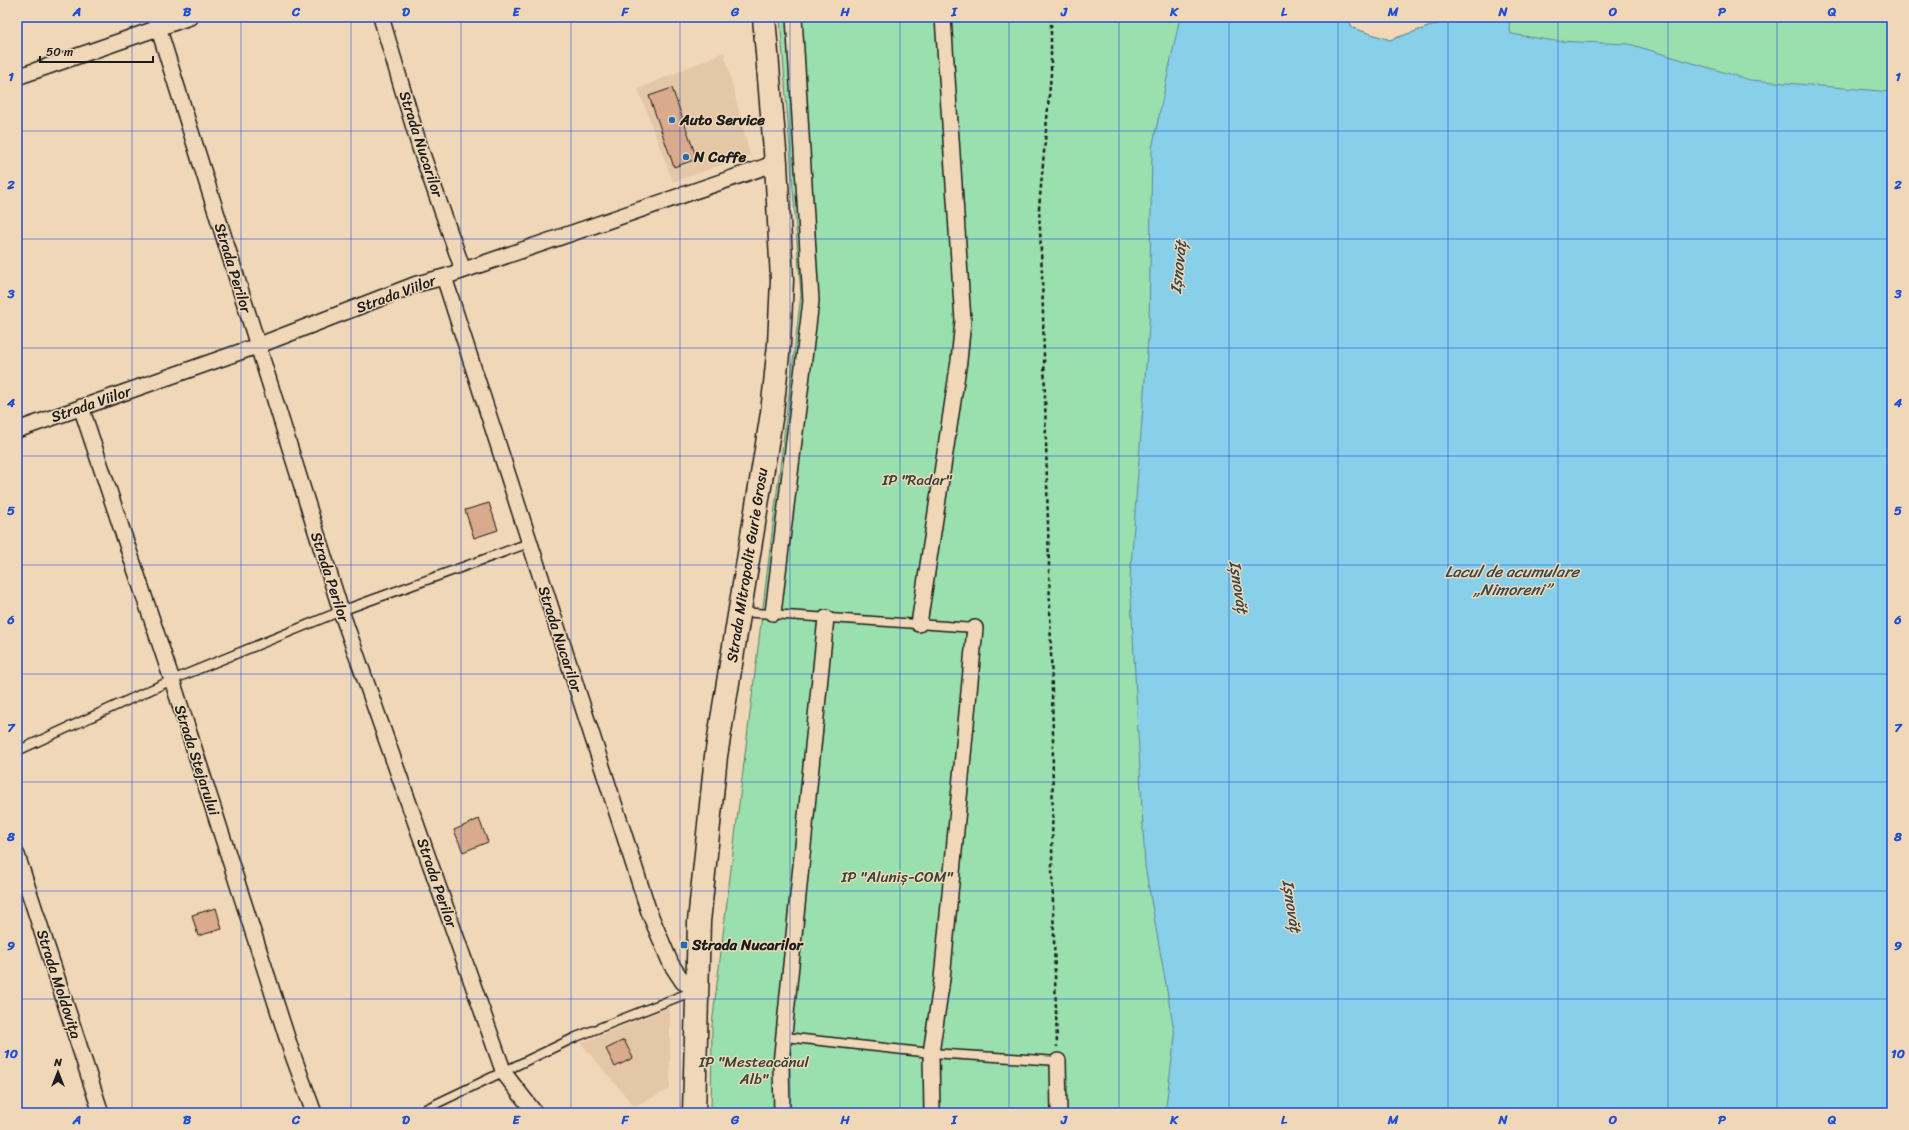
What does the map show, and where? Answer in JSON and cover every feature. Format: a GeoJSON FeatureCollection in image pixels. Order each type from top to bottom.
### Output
{"type":"FeatureCollection","features":[{"type":"Feature","properties":{"kind":"main road","name":"Strada Mitropolit Gurie Grosu"},"geometry":{"type":"LineString","coordinates":[[694,1113],[699,922],[716,756],[772,413],[779,344],[782,280],[776,163],[764,17]]}},
{"type":"Feature","properties":{"kind":"street"},"geometry":{"type":"LineString","coordinates":[[17,77],[156,22],[190,17]]}},
{"type":"Feature","properties":{"kind":"street","name":"Strada Nucarilor"},"geometry":{"type":"LineString","coordinates":[[381,17],[420,148],[463,270]]}},
{"type":"Feature","properties":{"kind":"street"},"geometry":{"type":"LineString","coordinates":[[773,613],[811,301],[794,17]]}},
{"type":"Feature","properties":{"kind":"street"},"geometry":{"type":"LineString","coordinates":[[919,624],[959,361],[963,321],[943,17]]}},
{"type":"Feature","properties":{"kind":"street","name":"Strada Perilor"},"geometry":{"type":"LineString","coordinates":[[156,22],[340,611],[504,1073],[535,1113]]}},
{"type":"Feature","properties":{"kind":"street","name":"Strada Viilor"},"geometry":{"type":"LineString","coordinates":[[17,430],[257,346],[417,284],[444,277],[776,163]]}},
{"type":"Feature","properties":{"kind":"street","name":"Strada Nucarilor"},"geometry":{"type":"LineString","coordinates":[[444,277],[649,912],[671,964],[683,982],[697,990]]}},
{"type":"Feature","properties":{"kind":"street","name":"Strada Stejarului"},"geometry":{"type":"LineString","coordinates":[[80,407],[172,680],[291,1050],[314,1113]]}},
{"type":"Feature","properties":{"kind":"street"},"geometry":{"type":"LineString","coordinates":[[782,1113],[781,1064],[785,1037],[826,618]]}},
{"type":"Feature","properties":{"kind":"street"},"geometry":{"type":"LineString","coordinates":[[932,1113],[931,1053],[942,980],[975,628]]}},
{"type":"Feature","properties":{"kind":"street","name":"Strada Moldovița"},"geometry":{"type":"LineString","coordinates":[[17,855],[102,1113]]}},
{"type":"Feature","properties":{"kind":"street"},"geometry":{"type":"LineString","coordinates":[[1058,1061],[1059,1113]]}},
{"type":"Feature","properties":{"kind":"lane"},"geometry":{"type":"LineString","coordinates":[[17,751],[172,680],[340,611],[529,543]]}},
{"type":"Feature","properties":{"kind":"lane"},"geometry":{"type":"LineString","coordinates":[[739,612],[773,613],[975,628]]}},
{"type":"Feature","properties":{"kind":"lane"},"geometry":{"type":"LineString","coordinates":[[417,1113],[504,1073],[576,1037],[697,990]]}},
{"type":"Feature","properties":{"kind":"lane"},"geometry":{"type":"LineString","coordinates":[[785,1037],[931,1053],[1058,1061]]}},
{"type":"Feature","properties":{"kind":"path"},"geometry":{"type":"LineString","coordinates":[[1051,17],[1051,74],[1039,208],[1042,273],[1053,735],[1052,868],[1058,1061]]}},
{"type":"Feature","properties":{"kind":"shaded area"},"geometry":{"type":"Polygon","coordinates":[[[724,52],[750,155],[673,182],[638,89],[724,52]]]}},
{"type":"Feature","properties":{"kind":"shaded area"},"geometry":{"type":"Polygon","coordinates":[[[670,1007],[670,1089],[634,1106],[581,1043],[670,1007]]]}},
{"type":"Feature","properties":{"kind":"green space"},"geometry":{"type":"Polygon","coordinates":[[[780,17],[1348,17],[1352,28],[1390,40],[1458,17],[1892,17],[1892,377],[1181,1113],[711,1113],[712,1025],[801,295],[780,17]]]}},
{"type":"Feature","properties":{"kind":"water","name":"Lacul de acumulare „Nimoreni”"},"geometry":{"type":"Polygon","coordinates":[[[1180,17],[1348,17],[1352,28],[1390,40],[1458,17],[1508,17],[1511,34],[1555,41],[1629,44],[1750,80],[1892,92],[1892,1113],[1165,1113],[1175,1036],[1145,866],[1130,579],[1149,325],[1152,148],[1180,17]]]}},
{"type":"Feature","properties":{"kind":"building"},"geometry":{"type":"Polygon","coordinates":[[[672,88],[697,159],[674,167],[649,96],[672,88]]]}},
{"type":"Feature","properties":{"kind":"building"},"geometry":{"type":"Polygon","coordinates":[[[489,503],[498,530],[474,538],[465,510],[489,503]]]}},
{"type":"Feature","properties":{"kind":"building"},"geometry":{"type":"Polygon","coordinates":[[[479,819],[488,842],[463,852],[454,830],[479,819]]]}},
{"type":"Feature","properties":{"kind":"building"},"geometry":{"type":"Polygon","coordinates":[[[216,908],[222,929],[198,936],[192,915],[216,908]]]}},
{"type":"Feature","properties":{"kind":"building"},"geometry":{"type":"Polygon","coordinates":[[[624,1040],[633,1058],[615,1067],[606,1049],[624,1040]]]}},
{"type":"Feature","properties":{"kind":"place","name":"Auto Service"},"geometry":{"type":"Point","coordinates":[672,120]}},
{"type":"Feature","properties":{"kind":"place","name":"N Caffe"},"geometry":{"type":"Point","coordinates":[686,157]}},
{"type":"Feature","properties":{"kind":"place","name":"Strada Nucarilor"},"geometry":{"type":"Point","coordinates":[684,945]}},
{"type":"Feature","properties":{"kind":"water label","name":"Ișnovăț"},"geometry":{"type":"Point","coordinates":[1178,267]}},
{"type":"Feature","properties":{"kind":"water label","name":"Ișnovăț"},"geometry":{"type":"Point","coordinates":[1239,587]}},
{"type":"Feature","properties":{"kind":"water label","name":"Ișnovăț"},"geometry":{"type":"Point","coordinates":[1292,906]}},
{"type":"Feature","properties":{"kind":"park label","name":"IP \"Radar\""},"geometry":{"type":"Point","coordinates":[917,480]}},
{"type":"Feature","properties":{"kind":"park label","name":"IP \"Aluniș-COM\""},"geometry":{"type":"Point","coordinates":[897,877]}},
{"type":"Feature","properties":{"kind":"park label","name":"IP \"Mesteacănul Alb\""},"geometry":{"type":"Point","coordinates":[754,1070]}}]}
